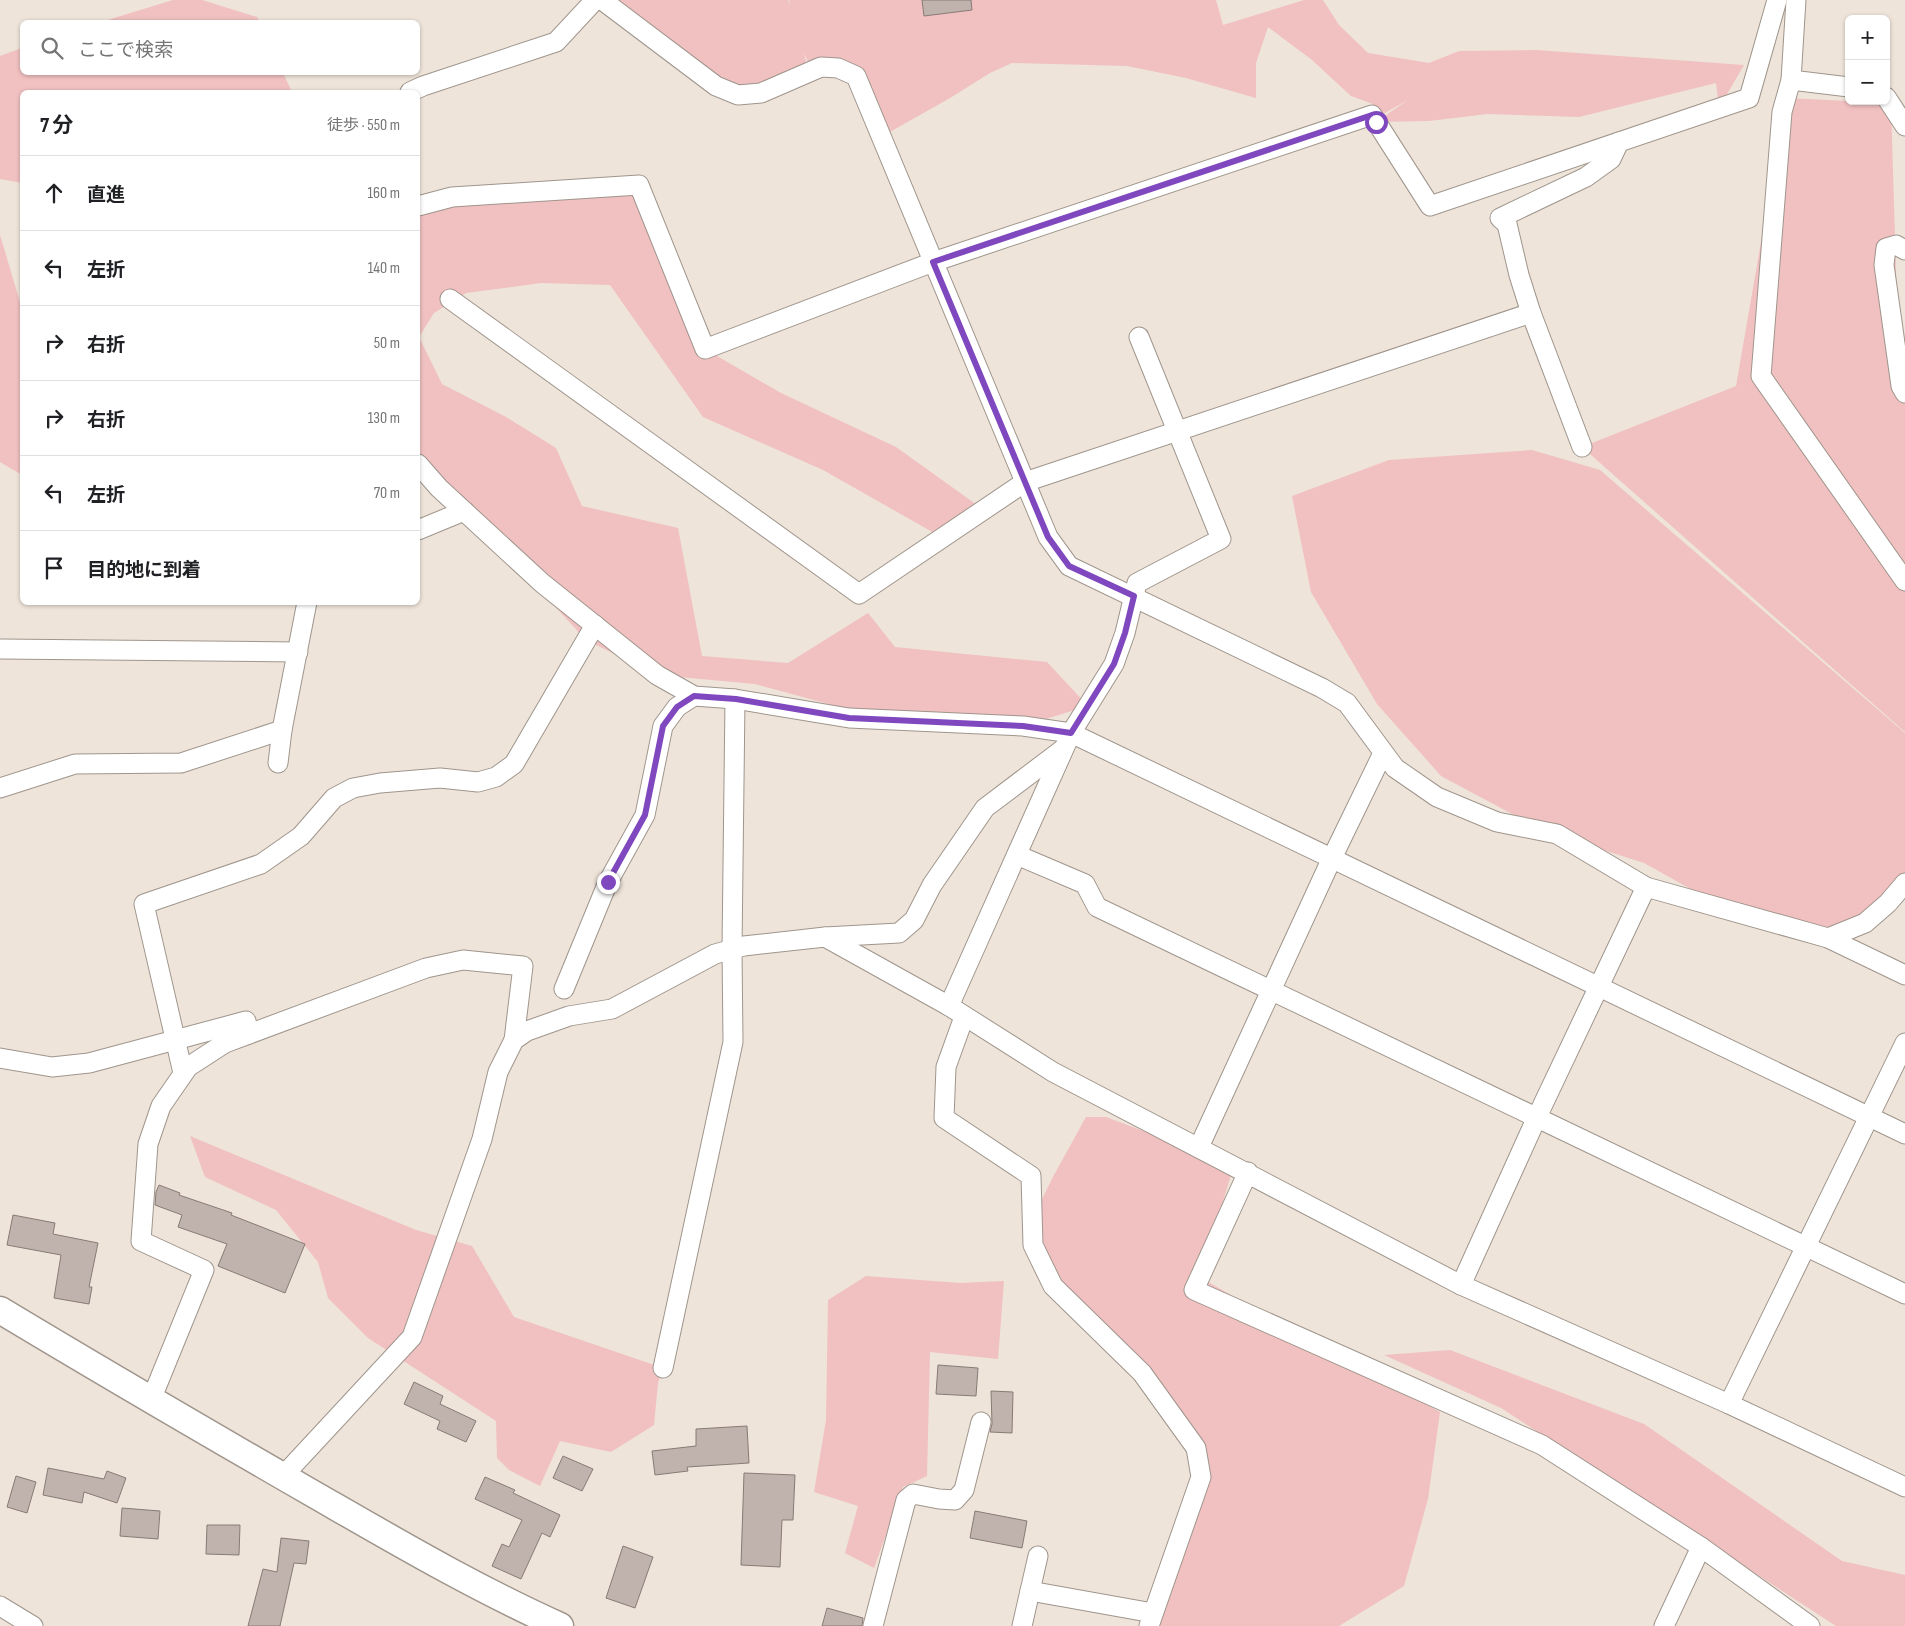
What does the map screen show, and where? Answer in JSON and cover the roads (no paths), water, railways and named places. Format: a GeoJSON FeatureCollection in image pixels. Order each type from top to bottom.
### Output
{"type":"FeatureCollection","features":[{"type":"Feature","properties":{"kind":"street"},"geometry":{"type":"LineString","coordinates":[[414,90],[556,42],[595,0]]}},
{"type":"Feature","properties":{"kind":"street"},"geometry":{"type":"LineString","coordinates":[[602,0],[716,86],[738,95],[761,93],[821,67],[838,68],[856,76],[1048,537],[1069,566],[1322,688],[1347,703],[1395,768],[1437,797],[1497,822],[1557,834],[1646,888],[1828,938],[1905,975]]}},
{"type":"Feature","properties":{"kind":"street"},"geometry":{"type":"LineString","coordinates":[[420,205],[452,197],[639,185],[705,349],[933,262],[1372,115],[1430,206],[1748,98],[1777,0]]}},
{"type":"Feature","properties":{"kind":"street"},"geometry":{"type":"LineString","coordinates":[[1796,0],[1791,80],[1782,112],[1761,376],[1905,580]]}},
{"type":"Feature","properties":{"kind":"street"},"geometry":{"type":"LineString","coordinates":[[1791,80],[1845,87]]}},
{"type":"Feature","properties":{"kind":"street"},"geometry":{"type":"LineString","coordinates":[[1890,103],[1905,126]]}},
{"type":"Feature","properties":{"kind":"street"},"geometry":{"type":"LineString","coordinates":[[1582,447],[1531,313],[1519,275],[1507,224],[1500,218],[1586,177],[1612,159],[1619,142]]}},
{"type":"Feature","properties":{"kind":"street"},"geometry":{"type":"LineString","coordinates":[[1905,250],[1896,245],[1886,248],[1884,265],[1901,386],[1905,394]]}},
{"type":"Feature","properties":{"kind":"street"},"geometry":{"type":"LineString","coordinates":[[450,299],[860,594],[1025,482],[1531,313]]}},
{"type":"Feature","properties":{"kind":"street"},"geometry":{"type":"LineString","coordinates":[[1030,1591],[1151,1620],[1201,1477],[1196,1448],[1142,1372],[1053,1286],[1033,1245],[1031,1176],[944,1118],[946,1067],[956,1012],[1017,854],[1068,740],[1114,664],[1125,633],[1137,583],[1220,539],[1139,338]]}},
{"type":"Feature","properties":{"kind":"street"},"geometry":{"type":"LineString","coordinates":[[420,466],[464,511],[542,583],[658,675],[694,696],[736,699],[849,718],[1023,726],[1068,740],[1332,858],[1905,1134]]}},
{"type":"Feature","properties":{"kind":"street"},"geometry":{"type":"LineString","coordinates":[[420,529],[464,511]]}},
{"type":"Feature","properties":{"kind":"street"},"geometry":{"type":"LineString","coordinates":[[278,763],[282,730],[306,605]]}},
{"type":"Feature","properties":{"kind":"street"},"geometry":{"type":"LineString","coordinates":[[183,1073],[144,904],[261,864],[301,836],[334,798],[353,788],[380,783],[440,778],[478,782],[496,777],[514,764],[595,625]]}},
{"type":"Feature","properties":{"kind":"street"},"geometry":{"type":"LineString","coordinates":[[0,649],[298,652]]}},
{"type":"Feature","properties":{"kind":"street"},"geometry":{"type":"LineString","coordinates":[[564,989],[608,882],[645,815],[663,726],[677,707],[694,696]]}},
{"type":"Feature","properties":{"kind":"street"},"geometry":{"type":"LineString","coordinates":[[663,1368],[733,1042],[732,949],[736,699]]}},
{"type":"Feature","properties":{"kind":"street"},"geometry":{"type":"LineString","coordinates":[[0,788],[75,764],[181,763],[282,730]]}},
{"type":"Feature","properties":{"kind":"street"},"geometry":{"type":"LineString","coordinates":[[514,1040],[527,1031],[569,1016],[612,1009],[714,954],[744,946],[825,937],[899,933],[914,920],[932,884],[985,808],[1068,740]]}},
{"type":"Feature","properties":{"kind":"street"},"geometry":{"type":"LineString","coordinates":[[1199,1147],[1332,858],[1383,753]]}},
{"type":"Feature","properties":{"kind":"street"},"geometry":{"type":"LineString","coordinates":[[1017,854],[1085,884],[1097,907],[1905,1294]]}},
{"type":"Feature","properties":{"kind":"street"},"geometry":{"type":"LineString","coordinates":[[1828,938],[1865,923],[1888,903],[1905,883]]}},
{"type":"Feature","properties":{"kind":"street"},"geometry":{"type":"LineString","coordinates":[[1461,1285],[1598,986],[1646,888]]}},
{"type":"Feature","properties":{"kind":"street"},"geometry":{"type":"LineString","coordinates":[[825,937],[956,1012],[1053,1072],[1248,1172],[1461,1285],[1730,1404],[1905,1488]]}},
{"type":"Feature","properties":{"kind":"street"},"geometry":{"type":"LineString","coordinates":[[151,1400],[204,1270],[141,1241],[148,1144],[161,1106],[188,1067],[225,1043],[426,968],[463,960],[523,966],[514,1040],[498,1072],[482,1139],[412,1337],[282,1476]]}},
{"type":"Feature","properties":{"kind":"street"},"geometry":{"type":"LineString","coordinates":[[0,1058],[52,1067],[89,1063],[246,1021],[249,1034]]}},
{"type":"Feature","properties":{"kind":"street"},"geometry":{"type":"LineString","coordinates":[[1730,1404],[1905,1043]]}},
{"type":"Feature","properties":{"kind":"street"},"geometry":{"type":"LineString","coordinates":[[1248,1172],[1194,1290],[1542,1445],[1701,1547],[1810,1626]]}},
{"type":"Feature","properties":{"kind":"street"},"geometry":{"type":"LineString","coordinates":[[0,1310],[151,1400],[443,1568],[504,1601],[560,1626]]}},
{"type":"Feature","properties":{"kind":"street"},"geometry":{"type":"LineString","coordinates":[[873,1626],[906,1500],[913,1494],[955,1500],[964,1490],[981,1422]]}},
{"type":"Feature","properties":{"kind":"street"},"geometry":{"type":"LineString","coordinates":[[1664,1626],[1701,1547]]}},
{"type":"Feature","properties":{"kind":"street"},"geometry":{"type":"LineString","coordinates":[[1022,1626],[1038,1556]]}},
{"type":"Feature","properties":{"kind":"street"},"geometry":{"type":"LineString","coordinates":[[0,1606],[33,1626]]}}]}
